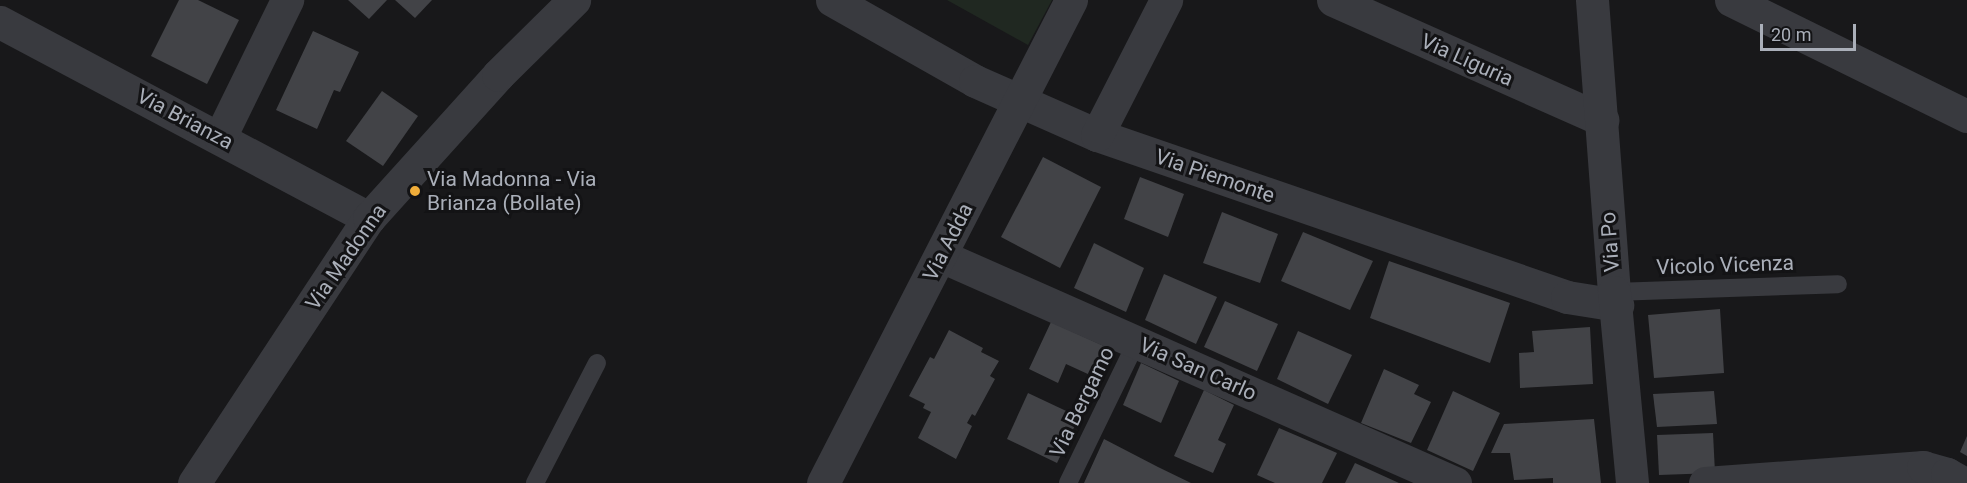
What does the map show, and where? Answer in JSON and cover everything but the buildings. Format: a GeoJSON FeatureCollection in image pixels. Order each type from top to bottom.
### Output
{"type":"FeatureCollection","features":[{"type":"Feature","properties":{"kind":"street"},"geometry":{"type":"LineString","coordinates":[[220,137],[287,0]]}},
{"type":"Feature","properties":{"kind":"street","name":"Via Madonna"},"geometry":{"type":"LineString","coordinates":[[194,483],[369,218],[498,75],[574,0]]}},
{"type":"Feature","properties":{"kind":"street","name":"Via Piemonte"},"geometry":{"type":"LineString","coordinates":[[832,0],[975,81],[1097,135],[1567,297],[1615,298]]}},
{"type":"Feature","properties":{"kind":"street","name":"Via Adda"},"geometry":{"type":"LineString","coordinates":[[823,483],[1071,0]]}},
{"type":"Feature","properties":{"kind":"street"},"geometry":{"type":"LineString","coordinates":[[1097,135],[1166,0]]}},
{"type":"Feature","properties":{"kind":"street","name":"Via Liguria"},"geometry":{"type":"LineString","coordinates":[[1333,0],[1602,120]]}},
{"type":"Feature","properties":{"kind":"street","name":"Via Po"},"geometry":{"type":"LineString","coordinates":[[1592,0],[1632,483]]}},
{"type":"Feature","properties":{"kind":"street"},"geometry":{"type":"LineString","coordinates":[[1731,0],[1967,116]]}},
{"type":"Feature","properties":{"kind":"street","name":"Via Brianza"},"geometry":{"type":"LineString","coordinates":[[7,15],[220,137],[369,218]]}},
{"type":"Feature","properties":{"kind":"street","name":"Via San Carlo"},"geometry":{"type":"LineString","coordinates":[[941,256],[1455,483]]}},
{"type":"Feature","properties":{"kind":"street"},"geometry":{"type":"LineString","coordinates":[[1705,483],[1923,467],[1947,474],[1963,483]]}},
{"type":"Feature","properties":{"kind":"lane","name":"Vicolo Vicenza"},"geometry":{"type":"LineString","coordinates":[[1615,298],[1838,284]]}},
{"type":"Feature","properties":{"kind":"lane","name":"Via Bergamo"},"geometry":{"type":"LineString","coordinates":[[1068,483],[1137,341]]}},
{"type":"Feature","properties":{"kind":"lane"},"geometry":{"type":"LineString","coordinates":[[535,483],[597,363]]}},
{"type":"Feature","properties":{"kind":"shaded area"},"geometry":{"type":"Polygon","coordinates":[[[947,0],[1052,0],[1028,45],[947,0]]]}},
{"type":"Feature","properties":{"kind":"place","name":"Via Madonna - Via Brianza (Bollate)"},"geometry":{"type":"Point","coordinates":[415,191]}}]}
